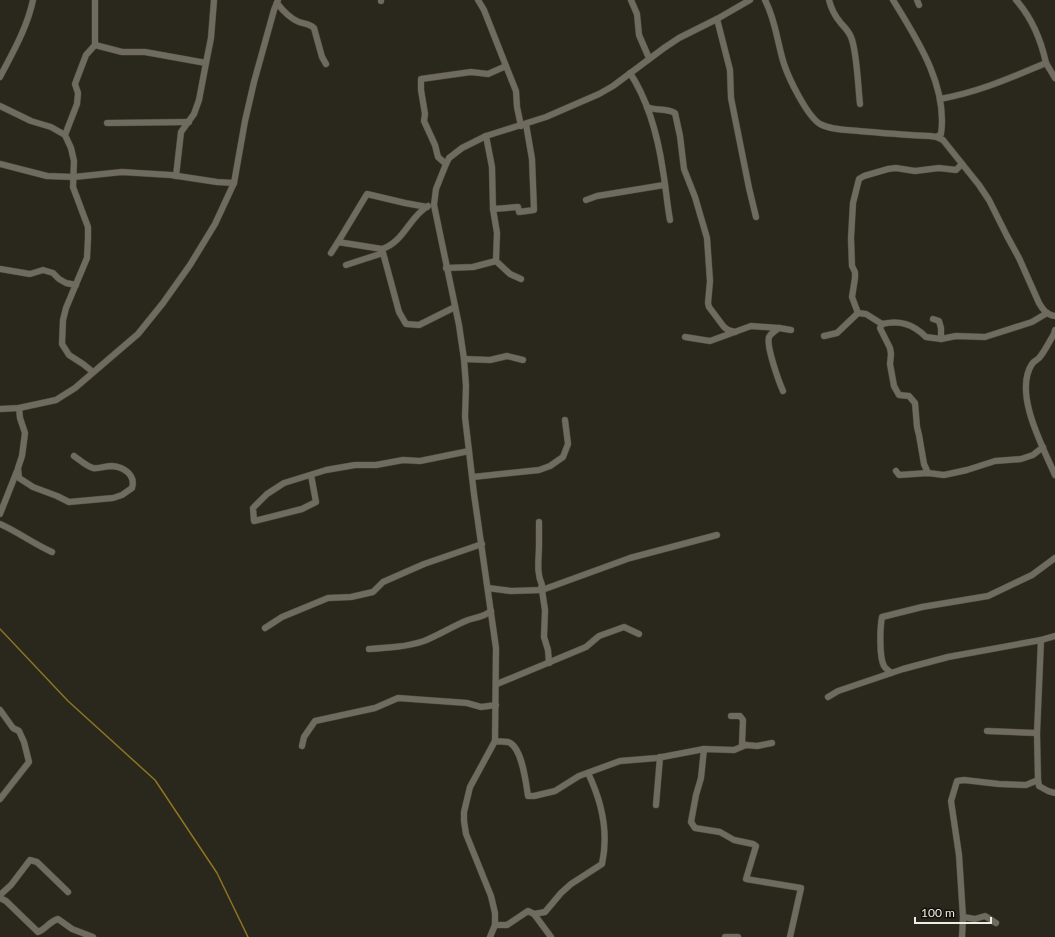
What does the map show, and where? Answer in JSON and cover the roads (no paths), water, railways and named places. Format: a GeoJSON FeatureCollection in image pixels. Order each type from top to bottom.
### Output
{"type":"FeatureCollection","features":[{"type":"Feature","properties":{"kind":"street"},"geometry":{"type":"LineString","coordinates":[[0,77],[18,44],[30,16],[33,0]]}},
{"type":"Feature","properties":{"kind":"street"},"geometry":{"type":"LineString","coordinates":[[65,135],[77,104],[78,93],[75,84],[86,55],[95,45],[96,0]]}},
{"type":"Feature","properties":{"kind":"street"},"geometry":{"type":"LineString","coordinates":[[176,176],[181,132],[194,114],[199,100],[211,38],[214,0]]}},
{"type":"Feature","properties":{"kind":"street"},"geometry":{"type":"LineString","coordinates":[[478,0],[484,10],[516,91],[517,107],[532,159],[534,210],[519,212],[518,207],[492,209]]}},
{"type":"Feature","properties":{"kind":"street"},"geometry":{"type":"LineString","coordinates":[[631,0],[637,14],[639,34],[649,58]]}},
{"type":"Feature","properties":{"kind":"street"},"geometry":{"type":"LineString","coordinates":[[490,937],[495,925],[495,913],[491,896],[466,834],[464,821],[466,802],[470,787],[495,741],[497,684],[496,648],[474,494],[465,417],[466,386],[464,359],[434,205],[436,189],[449,158],[462,148],[486,136],[546,117],[599,94],[613,86],[649,58],[679,38],[717,20],[750,0]]}},
{"type":"Feature","properties":{"kind":"street"},"geometry":{"type":"LineString","coordinates":[[765,0],[774,19],[782,58],[788,78],[810,113],[820,124],[841,129],[937,137],[943,140],[989,200],[1019,258],[1043,310],[1055,316]]}},
{"type":"Feature","properties":{"kind":"street"},"geometry":{"type":"LineString","coordinates":[[829,0],[840,23],[848,29],[852,39],[860,104]]}},
{"type":"Feature","properties":{"kind":"street"},"geometry":{"type":"LineString","coordinates":[[893,0],[921,49],[940,93],[942,129],[941,134],[937,137]]}},
{"type":"Feature","properties":{"kind":"street"},"geometry":{"type":"LineString","coordinates":[[278,1],[284,13],[314,28],[322,57],[326,64]]}},
{"type":"Feature","properties":{"kind":"street"},"geometry":{"type":"LineString","coordinates":[[0,409],[19,408],[56,400],[75,388],[138,334],[163,304],[190,265],[215,224],[234,183],[244,121],[278,1]]}},
{"type":"Feature","properties":{"kind":"street"},"geometry":{"type":"LineString","coordinates":[[1019,1],[1042,44],[1046,63],[1055,78]]}},
{"type":"Feature","properties":{"kind":"street"},"geometry":{"type":"LineString","coordinates":[[717,20],[730,70],[731,98],[756,217]]}},
{"type":"Feature","properties":{"kind":"street"},"geometry":{"type":"LineString","coordinates":[[95,45],[122,52],[145,52],[206,63]]}},
{"type":"Feature","properties":{"kind":"street"},"geometry":{"type":"LineString","coordinates":[[940,99],[961,95],[994,85],[1046,63]]}},
{"type":"Feature","properties":{"kind":"street"},"geometry":{"type":"LineString","coordinates":[[446,164],[438,157],[435,145],[424,121],[425,114],[421,90],[421,79],[471,72],[488,74],[506,66]]}},
{"type":"Feature","properties":{"kind":"street"},"geometry":{"type":"LineString","coordinates":[[630,73],[650,113],[657,136],[670,220]]}},
{"type":"Feature","properties":{"kind":"street"},"geometry":{"type":"LineString","coordinates":[[0,106],[31,121],[51,126],[65,135],[71,148],[74,161],[73,187],[88,227],[87,258],[66,308],[63,320],[62,344],[69,355],[92,372]]}},
{"type":"Feature","properties":{"kind":"street"},"geometry":{"type":"LineString","coordinates":[[647,108],[670,110],[674,113],[680,136],[684,169],[695,197],[707,238],[710,281],[708,307],[724,327],[735,332]]}},
{"type":"Feature","properties":{"kind":"street"},"geometry":{"type":"LineString","coordinates":[[106,123],[189,122]]}},
{"type":"Feature","properties":{"kind":"street"},"geometry":{"type":"LineString","coordinates":[[486,136],[492,167],[492,209],[497,233],[496,261],[510,274],[521,279]]}},
{"type":"Feature","properties":{"kind":"street"},"geometry":{"type":"LineString","coordinates":[[0,164],[39,175],[74,177],[122,172],[176,176],[234,183]]}},
{"type":"Feature","properties":{"kind":"street"},"geometry":{"type":"LineString","coordinates":[[858,313],[852,297],[855,272],[852,266],[851,238],[853,203],[859,179],[864,176],[888,169],[896,168],[915,171],[942,168],[956,170],[962,164]]}},
{"type":"Feature","properties":{"kind":"street"},"geometry":{"type":"LineString","coordinates":[[586,200],[597,196],[664,185]]}},
{"type":"Feature","properties":{"kind":"street"},"geometry":{"type":"LineString","coordinates":[[331,253],[367,194],[427,207]]}},
{"type":"Feature","properties":{"kind":"street"},"geometry":{"type":"LineString","coordinates":[[338,242],[382,249],[390,246],[409,227],[415,217],[427,207],[434,205]]}},
{"type":"Feature","properties":{"kind":"street"},"geometry":{"type":"LineString","coordinates":[[346,265],[380,254],[382,249]]}},
{"type":"Feature","properties":{"kind":"street"},"geometry":{"type":"LineString","coordinates":[[382,249],[399,312],[406,324],[419,325],[455,307]]}},
{"type":"Feature","properties":{"kind":"street"},"geometry":{"type":"LineString","coordinates":[[446,268],[473,267],[496,261]]}},
{"type":"Feature","properties":{"kind":"street"},"geometry":{"type":"LineString","coordinates":[[0,269],[30,274],[43,270],[48,271],[53,273],[59,280],[76,285]]}},
{"type":"Feature","properties":{"kind":"street"},"geometry":{"type":"LineString","coordinates":[[824,336],[837,333],[858,313],[866,314],[882,324],[894,322],[907,324],[919,330],[926,337],[941,338],[950,336],[981,338],[1032,322],[1047,313]]}},
{"type":"Feature","properties":{"kind":"street"},"geometry":{"type":"LineString","coordinates":[[933,318],[939,321],[942,328],[941,338]]}},
{"type":"Feature","properties":{"kind":"street"},"geometry":{"type":"LineString","coordinates":[[882,324],[880,328],[890,348],[890,364],[894,386],[900,394],[909,396],[915,403],[917,427],[924,464],[928,472]]}},
{"type":"Feature","properties":{"kind":"street"},"geometry":{"type":"LineString","coordinates":[[685,337],[710,341],[751,326],[791,330]]}},
{"type":"Feature","properties":{"kind":"street"},"geometry":{"type":"LineString","coordinates":[[778,328],[769,338],[776,376],[783,391]]}},
{"type":"Feature","properties":{"kind":"street"},"geometry":{"type":"LineString","coordinates":[[1055,330],[1039,358],[1032,364],[1025,388],[1030,411],[1055,475]]}},
{"type":"Feature","properties":{"kind":"street"},"geometry":{"type":"LineString","coordinates":[[464,359],[490,360],[507,356],[523,360]]}},
{"type":"Feature","properties":{"kind":"street"},"geometry":{"type":"LineString","coordinates":[[0,514],[18,468],[25,441],[25,433],[19,415],[19,408]]}},
{"type":"Feature","properties":{"kind":"street"},"geometry":{"type":"LineString","coordinates":[[473,477],[539,470],[550,466],[563,457],[568,444],[565,420]]}},
{"type":"Feature","properties":{"kind":"street"},"geometry":{"type":"LineString","coordinates":[[896,471],[899,476],[928,472],[944,475],[967,470],[995,461],[1033,455],[1043,447]]}},
{"type":"Feature","properties":{"kind":"street"},"geometry":{"type":"LineString","coordinates":[[311,475],[316,502],[302,509],[254,521],[253,508],[267,494],[284,483],[326,470],[355,465],[376,465],[403,460],[420,461],[469,451]]}},
{"type":"Feature","properties":{"kind":"street"},"geometry":{"type":"LineString","coordinates":[[18,468],[20,478],[24,482],[70,502],[118,497],[129,492],[132,488],[132,477],[130,473],[111,466],[94,468],[74,456]]}},
{"type":"Feature","properties":{"kind":"street"},"geometry":{"type":"LineString","coordinates":[[539,522],[538,571],[542,585],[541,590],[545,610],[544,637],[548,650],[549,663]]}},
{"type":"Feature","properties":{"kind":"street"},"geometry":{"type":"LineString","coordinates":[[0,524],[52,552]]}},
{"type":"Feature","properties":{"kind":"street"},"geometry":{"type":"LineString","coordinates":[[488,588],[511,591],[541,590],[630,558],[717,535]]}},
{"type":"Feature","properties":{"kind":"street"},"geometry":{"type":"LineString","coordinates":[[265,628],[282,617],[328,598],[351,597],[373,592],[383,582],[424,564],[482,544]]}},
{"type":"Feature","properties":{"kind":"street"},"geometry":{"type":"LineString","coordinates":[[891,673],[884,666],[882,660],[880,638],[882,617],[922,607],[988,596],[1032,575],[1055,558]]}},
{"type":"Feature","properties":{"kind":"street"},"geometry":{"type":"LineString","coordinates":[[369,650],[398,647],[422,641],[491,611]]}},
{"type":"Feature","properties":{"kind":"street"},"geometry":{"type":"LineString","coordinates":[[497,684],[586,648],[599,636],[624,627],[639,634]]}},
{"type":"Feature","properties":{"kind":"street"},"geometry":{"type":"LineString","coordinates":[[828,697],[838,691],[891,673],[948,657],[1041,640],[1055,636]]}},
{"type":"Feature","properties":{"kind":"street"},"geometry":{"type":"LineString","coordinates":[[1041,640],[1037,733],[1038,780],[1039,786],[1055,793]]}},
{"type":"Feature","properties":{"kind":"street"},"geometry":{"type":"LineString","coordinates":[[302,746],[304,737],[314,721],[375,708],[398,698],[467,703],[481,707],[496,705]]}},
{"type":"Feature","properties":{"kind":"street"},"geometry":{"type":"LineString","coordinates":[[0,710],[13,728],[19,731],[24,742],[29,762],[0,799]]}},
{"type":"Feature","properties":{"kind":"street"},"geometry":{"type":"LineString","coordinates":[[731,716],[740,716],[743,720],[742,744],[746,745]]}},
{"type":"Feature","properties":{"kind":"street"},"geometry":{"type":"LineString","coordinates":[[987,731],[1037,733]]}},
{"type":"Feature","properties":{"kind":"street"},"geometry":{"type":"LineString","coordinates":[[495,741],[509,742],[516,748],[522,763],[528,796],[555,791],[579,776],[620,761],[660,757],[704,749],[734,750],[746,745],[757,746],[772,743]]}},
{"type":"Feature","properties":{"kind":"street"},"geometry":{"type":"LineString","coordinates":[[704,749],[701,778],[691,822],[695,828],[720,832],[734,840],[756,846],[746,879],[801,888],[790,937]]}},
{"type":"Feature","properties":{"kind":"street"},"geometry":{"type":"LineString","coordinates":[[656,804],[660,757]]}},
{"type":"Feature","properties":{"kind":"street"},"geometry":{"type":"LineString","coordinates":[[534,914],[545,912],[561,893],[571,884],[602,864],[606,847],[603,817],[596,788],[588,773]]}},
{"type":"Feature","properties":{"kind":"street"},"geometry":{"type":"LineString","coordinates":[[962,937],[963,917],[952,801],[957,781],[964,780],[1026,785],[1038,780]]}},
{"type":"Feature","properties":{"kind":"street"},"geometry":{"type":"LineString","coordinates":[[68,892],[37,862],[30,860],[11,885],[0,896],[38,932],[47,927],[53,920],[58,919],[72,929],[93,937]]}},
{"type":"Feature","properties":{"kind":"street"},"geometry":{"type":"LineString","coordinates":[[495,925],[507,924],[528,911],[534,914],[551,937]]}},
{"type":"Feature","properties":{"kind":"street"},"geometry":{"type":"LineString","coordinates":[[963,917],[975,919],[985,916],[996,923]]}},
{"type":"Feature","properties":{"kind":"street"},"geometry":{"type":"LineString","coordinates":[[724,937],[738,937]]}},
{"type":"Feature","properties":{"kind":"waterway"},"geometry":{"type":"LineString","coordinates":[[0,629],[68,701],[155,780],[217,873],[248,937]]}}]}
